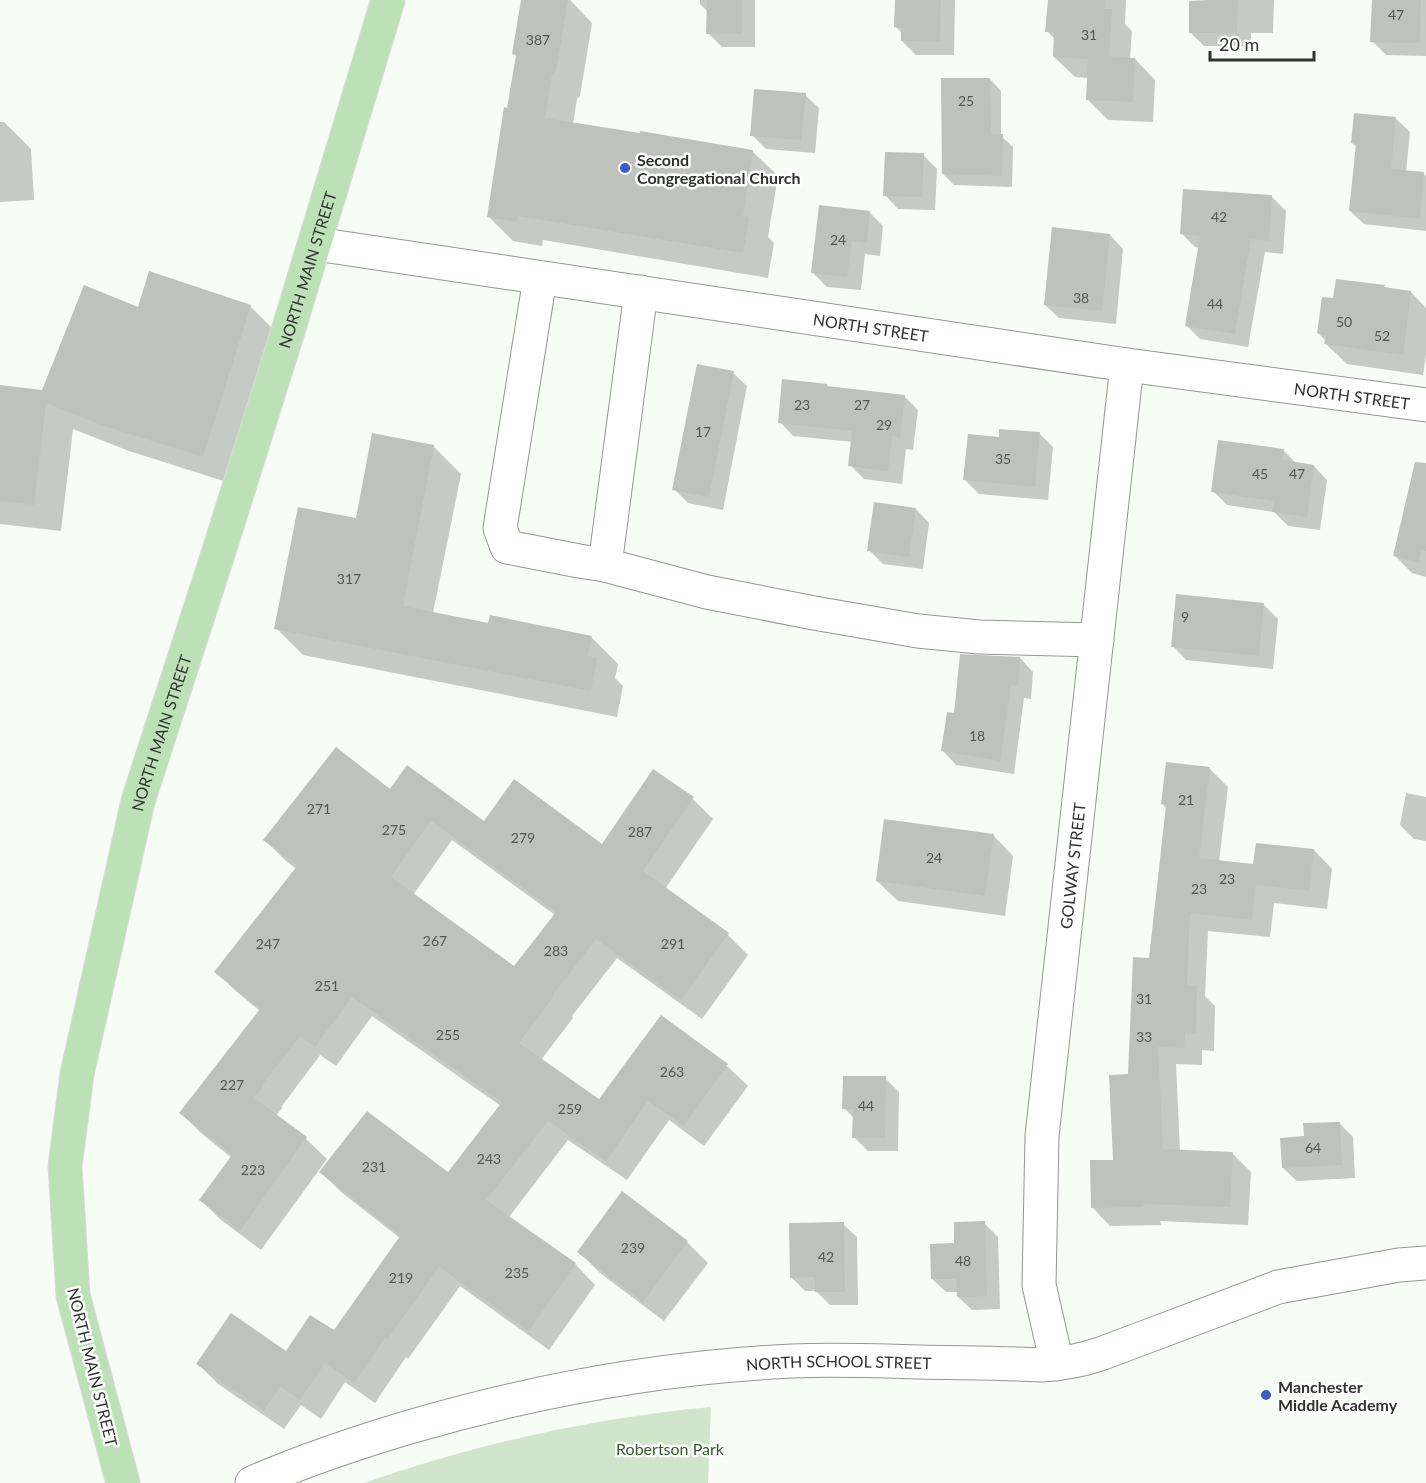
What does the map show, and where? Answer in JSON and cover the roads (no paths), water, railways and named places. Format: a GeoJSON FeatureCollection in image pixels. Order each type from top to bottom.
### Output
{"type":"FeatureCollection","features":[{"type":"Feature","properties":{"kind":"main road","name":"NORTH MAIN STREET"},"geometry":{"type":"LineString","coordinates":[[123,1483],[73,1295],[65,1166],[78,1074],[138,801],[316,244],[388,0]]}},
{"type":"Feature","properties":{"kind":"street","name":"NORTH STREET"},"geometry":{"type":"LineString","coordinates":[[316,244],[1127,365],[1426,405]]}},
{"type":"Feature","properties":{"kind":"street"},"geometry":{"type":"LineString","coordinates":[[540,278],[500,528],[507,547],[605,565],[708,592],[814,614],[918,631],[979,637],[1097,640]]}},
{"type":"Feature","properties":{"kind":"street"},"geometry":{"type":"LineString","coordinates":[[605,565],[641,292]]}},
{"type":"Feature","properties":{"kind":"street","name":"GOLWAY STREET"},"geometry":{"type":"LineString","coordinates":[[1058,1364],[1039,1285],[1042,1136],[1127,365]]}},
{"type":"Feature","properties":{"kind":"street","name":"NORTH SCHOOL STREET"},"geometry":{"type":"LineString","coordinates":[[252,1483],[345,1448],[462,1412],[556,1390],[627,1377],[793,1361],[1058,1364],[1103,1353],[1278,1287],[1399,1265],[1426,1263]]}},
{"type":"Feature","properties":{"kind":"place","name":"Second Congregational Church"},"geometry":{"type":"Point","coordinates":[625,168]}},
{"type":"Feature","properties":{"kind":"place","name":"Manchester Middle Academy"},"geometry":{"type":"Point","coordinates":[1266,1395]}},
{"type":"Feature","properties":{"kind":"park label","name":"Robertson Park"},"geometry":{"type":"Point","coordinates":[670,1448]}}]}
